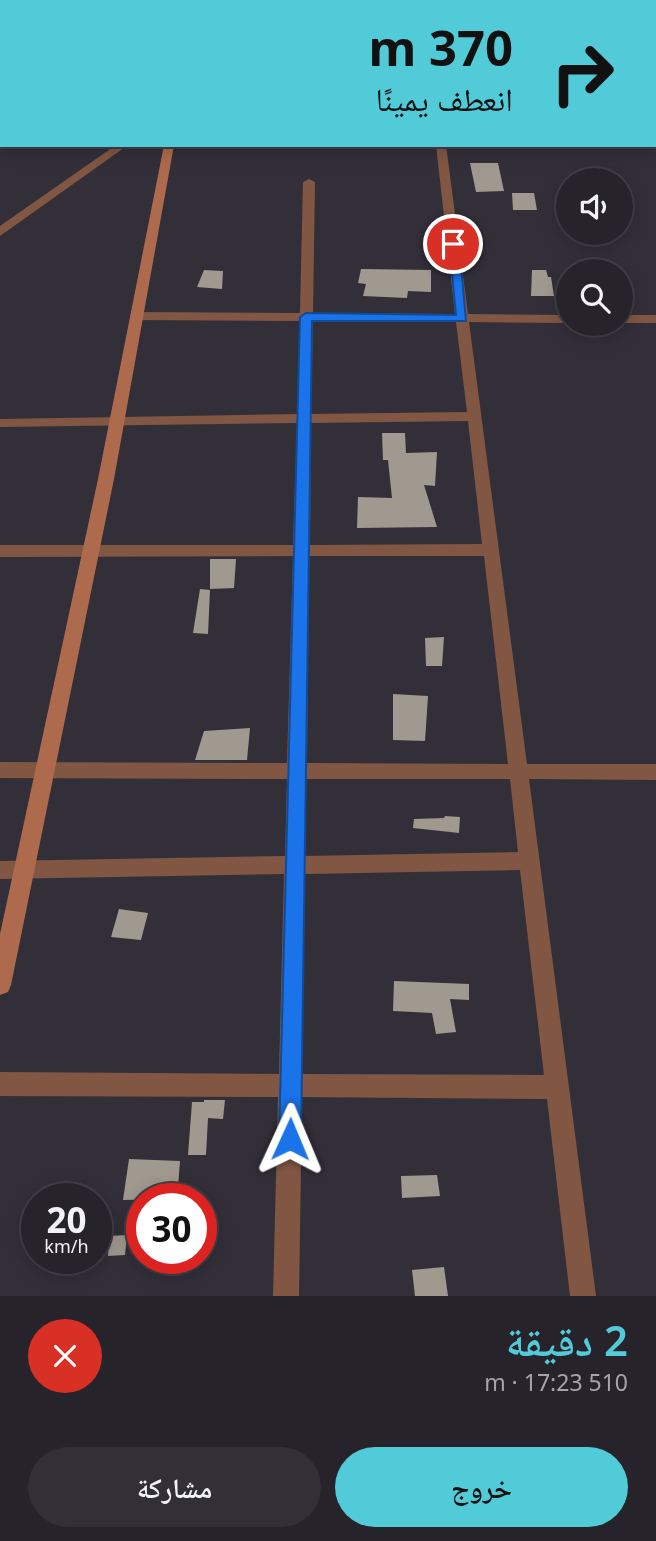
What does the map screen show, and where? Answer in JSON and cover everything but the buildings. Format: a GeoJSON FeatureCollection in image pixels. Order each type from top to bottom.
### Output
{"type":"FeatureCollection","features":[{"type":"Feature","properties":{"kind":"street"},"geometry":{"type":"LineString","coordinates":[[0,232],[119,147]]}},
{"type":"Feature","properties":{"kind":"street"},"geometry":{"type":"LineString","coordinates":[[0,985],[117,420],[169,147]]}},
{"type":"Feature","properties":{"kind":"street"},"geometry":{"type":"LineString","coordinates":[[441,147],[583,1296]]}},
{"type":"Feature","properties":{"kind":"street"},"geometry":{"type":"LineString","coordinates":[[286,1296],[309,182]]}},
{"type":"Feature","properties":{"kind":"street"},"geometry":{"type":"LineString","coordinates":[[136,316],[556,319]]}},
{"type":"Feature","properties":{"kind":"street"},"geometry":{"type":"LineString","coordinates":[[633,319],[656,320]]}},
{"type":"Feature","properties":{"kind":"street"},"geometry":{"type":"LineString","coordinates":[[0,423],[474,416]]}},
{"type":"Feature","properties":{"kind":"street"},"geometry":{"type":"LineString","coordinates":[[0,551],[490,550]]}},
{"type":"Feature","properties":{"kind":"street"},"geometry":{"type":"LineString","coordinates":[[0,770],[656,772]]}},
{"type":"Feature","properties":{"kind":"street"},"geometry":{"type":"LineString","coordinates":[[0,870],[528,861]]}},
{"type":"Feature","properties":{"kind":"street"},"geometry":{"type":"LineString","coordinates":[[0,1084],[557,1087]]}},
{"type":"Feature","properties":{"kind":"route"},"geometry":{"type":"LineString","coordinates":[[290,1139],[306,317],[462,318],[453,244]]}}]}
